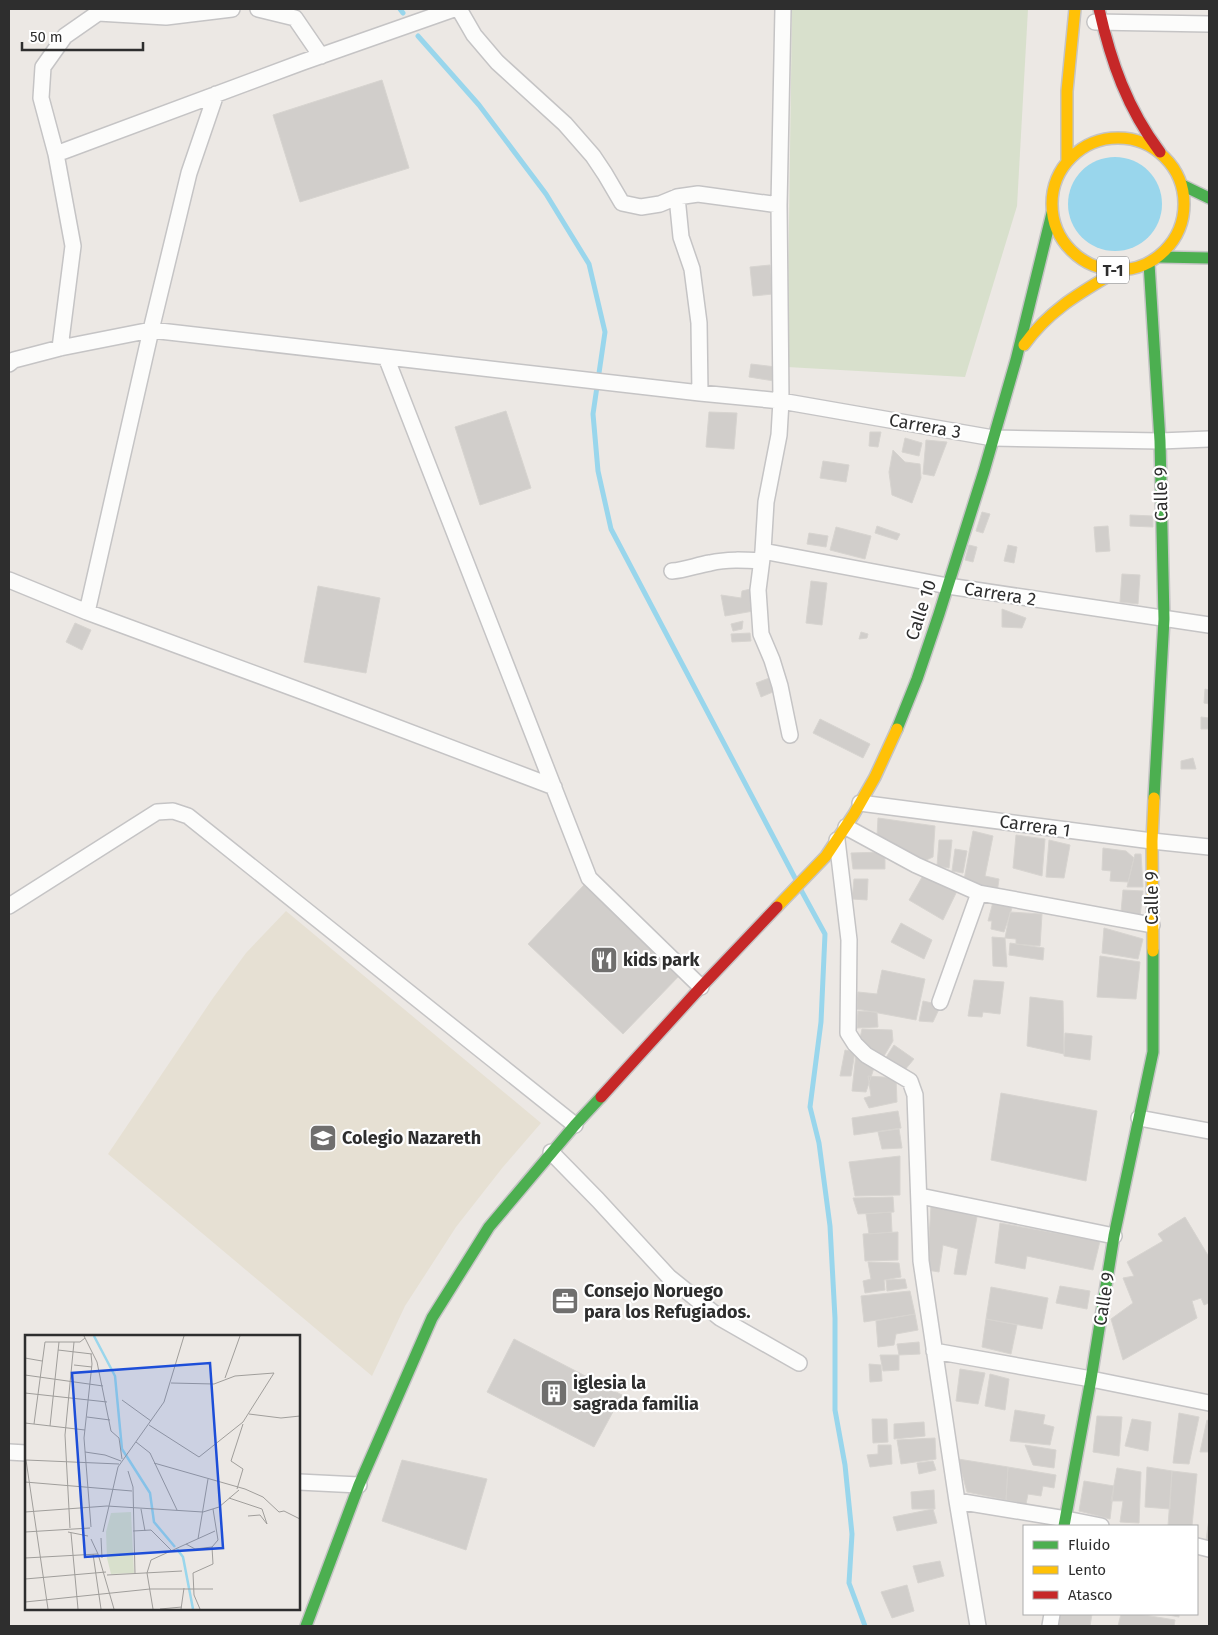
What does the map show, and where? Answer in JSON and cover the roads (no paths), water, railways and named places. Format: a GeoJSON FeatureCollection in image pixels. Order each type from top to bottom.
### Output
{"type":"FeatureCollection","features":[{"type":"Feature","properties":{"kind":"main road","name":"T-1"},"geometry":{"type":"LineString","coordinates":[[1101,15],[1117,76],[1126,98],[1142,126],[1174,168],[1182,185],[1185,205],[1182,224],[1173,242],[1154,260]]}},
{"type":"Feature","properties":{"kind":"main road","name":"T-1"},"geometry":{"type":"LineString","coordinates":[[1067,161],[1067,91],[1074,16]]}},
{"type":"Feature","properties":{"kind":"main road","name":"T-1"},"geometry":{"type":"LineString","coordinates":[[1161,153],[1143,143],[1123,138],[1102,140],[1083,148],[1067,161],[1057,176],[1052,194],[1052,213],[1057,231],[1067,247],[1081,260],[1098,268],[1117,271],[1128,270],[1154,260],[1209,258]]}},
{"type":"Feature","properties":{"kind":"main road"},"geometry":{"type":"LineString","coordinates":[[1182,185],[1209,198]]}},
{"type":"Feature","properties":{"kind":"main road","name":"Calle 10"},"geometry":{"type":"LineString","coordinates":[[306,1626],[359,1485],[432,1318],[489,1227],[575,1125],[701,987],[826,856],[875,777],[896,731],[916,679],[948,586],[1016,360],[1052,213]]}},
{"type":"Feature","properties":{"kind":"main road","name":"Calle 9"},"geometry":{"type":"LineString","coordinates":[[1065,1523],[1114,1236],[1153,1052],[1152,842],[1164,619],[1154,260]]}},
{"type":"Feature","properties":{"kind":"main road","name":"Calle 10"},"geometry":{"type":"LineString","coordinates":[[1016,360],[1028,339],[1044,319],[1069,300],[1117,271]]}},
{"type":"Feature","properties":{"kind":"street"},"geometry":{"type":"LineString","coordinates":[[60,348],[73,246],[56,154],[41,98],[43,67],[65,36],[98,11],[166,17],[232,9]]}},
{"type":"Feature","properties":{"kind":"street"},"geometry":{"type":"LineString","coordinates":[[258,9],[295,18],[321,56]]}},
{"type":"Feature","properties":{"kind":"street"},"geometry":{"type":"LineString","coordinates":[[56,154],[216,94],[454,9]]}},
{"type":"Feature","properties":{"kind":"street"},"geometry":{"type":"LineString","coordinates":[[459,9],[474,35],[497,62],[565,124],[593,156],[622,203],[642,207],[660,204],[677,197],[698,194],[779,205]]}},
{"type":"Feature","properties":{"kind":"street"},"geometry":{"type":"LineString","coordinates":[[783,9],[779,205],[781,401],[779,435],[766,502],[758,590],[761,634],[780,686],[790,735]]}},
{"type":"Feature","properties":{"kind":"street"},"geometry":{"type":"LineString","coordinates":[[1074,16],[1147,15],[1209,24]]}},
{"type":"Feature","properties":{"kind":"street"},"geometry":{"type":"LineString","coordinates":[[87,612],[189,173],[216,94]]}},
{"type":"Feature","properties":{"kind":"street"},"geometry":{"type":"LineString","coordinates":[[677,197],[681,237],[692,270],[699,322],[700,393]]}},
{"type":"Feature","properties":{"kind":"street","name":"Carrera 3"},"geometry":{"type":"LineString","coordinates":[[9,364],[14,360],[60,348],[152,330],[563,378],[781,401],[993,438],[1160,441],[1209,439]]}},
{"type":"Feature","properties":{"kind":"street"},"geometry":{"type":"LineString","coordinates":[[386,357],[589,878],[701,987]]}},
{"type":"Feature","properties":{"kind":"street","name":"Carrera 2"},"geometry":{"type":"LineString","coordinates":[[672,571],[687,570],[711,562],[762,556],[1209,625]]}},
{"type":"Feature","properties":{"kind":"street"},"geometry":{"type":"LineString","coordinates":[[9,580],[87,612],[554,787]]}},
{"type":"Feature","properties":{"kind":"street","name":"Carrera 1"},"geometry":{"type":"LineString","coordinates":[[860,803],[1209,848]]}},
{"type":"Feature","properties":{"kind":"street"},"geometry":{"type":"LineString","coordinates":[[9,906],[157,812],[173,811],[188,816],[575,1125]]}},
{"type":"Feature","properties":{"kind":"street"},"geometry":{"type":"LineString","coordinates":[[978,1626],[921,1262],[920,1196],[914,1088],[910,1081],[866,1055],[855,1044],[848,1033],[849,940],[841,833],[979,893],[1152,925]]}},
{"type":"Feature","properties":{"kind":"street"},"geometry":{"type":"LineString","coordinates":[[940,1002],[979,893]]}},
{"type":"Feature","properties":{"kind":"street"},"geometry":{"type":"LineString","coordinates":[[1139,1118],[1209,1131]]}},
{"type":"Feature","properties":{"kind":"street"},"geometry":{"type":"LineString","coordinates":[[551,1152],[669,1278],[720,1318],[799,1363]]}},
{"type":"Feature","properties":{"kind":"street"},"geometry":{"type":"LineString","coordinates":[[920,1196],[1114,1236]]}},
{"type":"Feature","properties":{"kind":"street"},"geometry":{"type":"LineString","coordinates":[[934,1351],[1091,1379],[1209,1403]]}},
{"type":"Feature","properties":{"kind":"street"},"geometry":{"type":"LineString","coordinates":[[9,1452],[25,1454]]}},
{"type":"Feature","properties":{"kind":"street"},"geometry":{"type":"LineString","coordinates":[[300,1482],[359,1485]]}},
{"type":"Feature","properties":{"kind":"street"},"geometry":{"type":"LineString","coordinates":[[957,1501],[1065,1523],[1089,1525]]}},
{"type":"Feature","properties":{"kind":"water"},"geometry":{"type":"Polygon","coordinates":[[[1115,157],[1133,161],[1148,171],[1158,186],[1162,204],[1158,222],[1148,237],[1133,247],[1115,251],[1097,247],[1082,237],[1072,222],[1068,204],[1072,186],[1082,171],[1097,161],[1115,157]]]}},
{"type":"Feature","properties":{"kind":"waterway"},"geometry":{"type":"LineString","coordinates":[[400,9],[403,13]]}},
{"type":"Feature","properties":{"kind":"waterway"},"geometry":{"type":"LineString","coordinates":[[418,36],[479,105],[546,194],[589,264],[605,332],[593,414],[598,471],[611,529],[795,878]]}},
{"type":"Feature","properties":{"kind":"waterway"},"geometry":{"type":"LineString","coordinates":[[801,890],[825,934],[821,1022],[810,1107],[819,1143],[830,1226],[835,1318],[835,1410],[845,1465],[852,1534],[849,1583],[865,1626]]}},
{"type":"Feature","properties":{"kind":"place","name":"kids park"},"geometry":{"type":"Point","coordinates":[604,960]}},
{"type":"Feature","properties":{"kind":"place","name":"Colegio Nazareth"},"geometry":{"type":"Point","coordinates":[323,1138]}},
{"type":"Feature","properties":{"kind":"place","name":"Consejo Noruego para los Refugiados."},"geometry":{"type":"Point","coordinates":[565,1301]}},
{"type":"Feature","properties":{"kind":"place","name":"iglesia la sagrada familia"},"geometry":{"type":"Point","coordinates":[554,1393]}}]}
